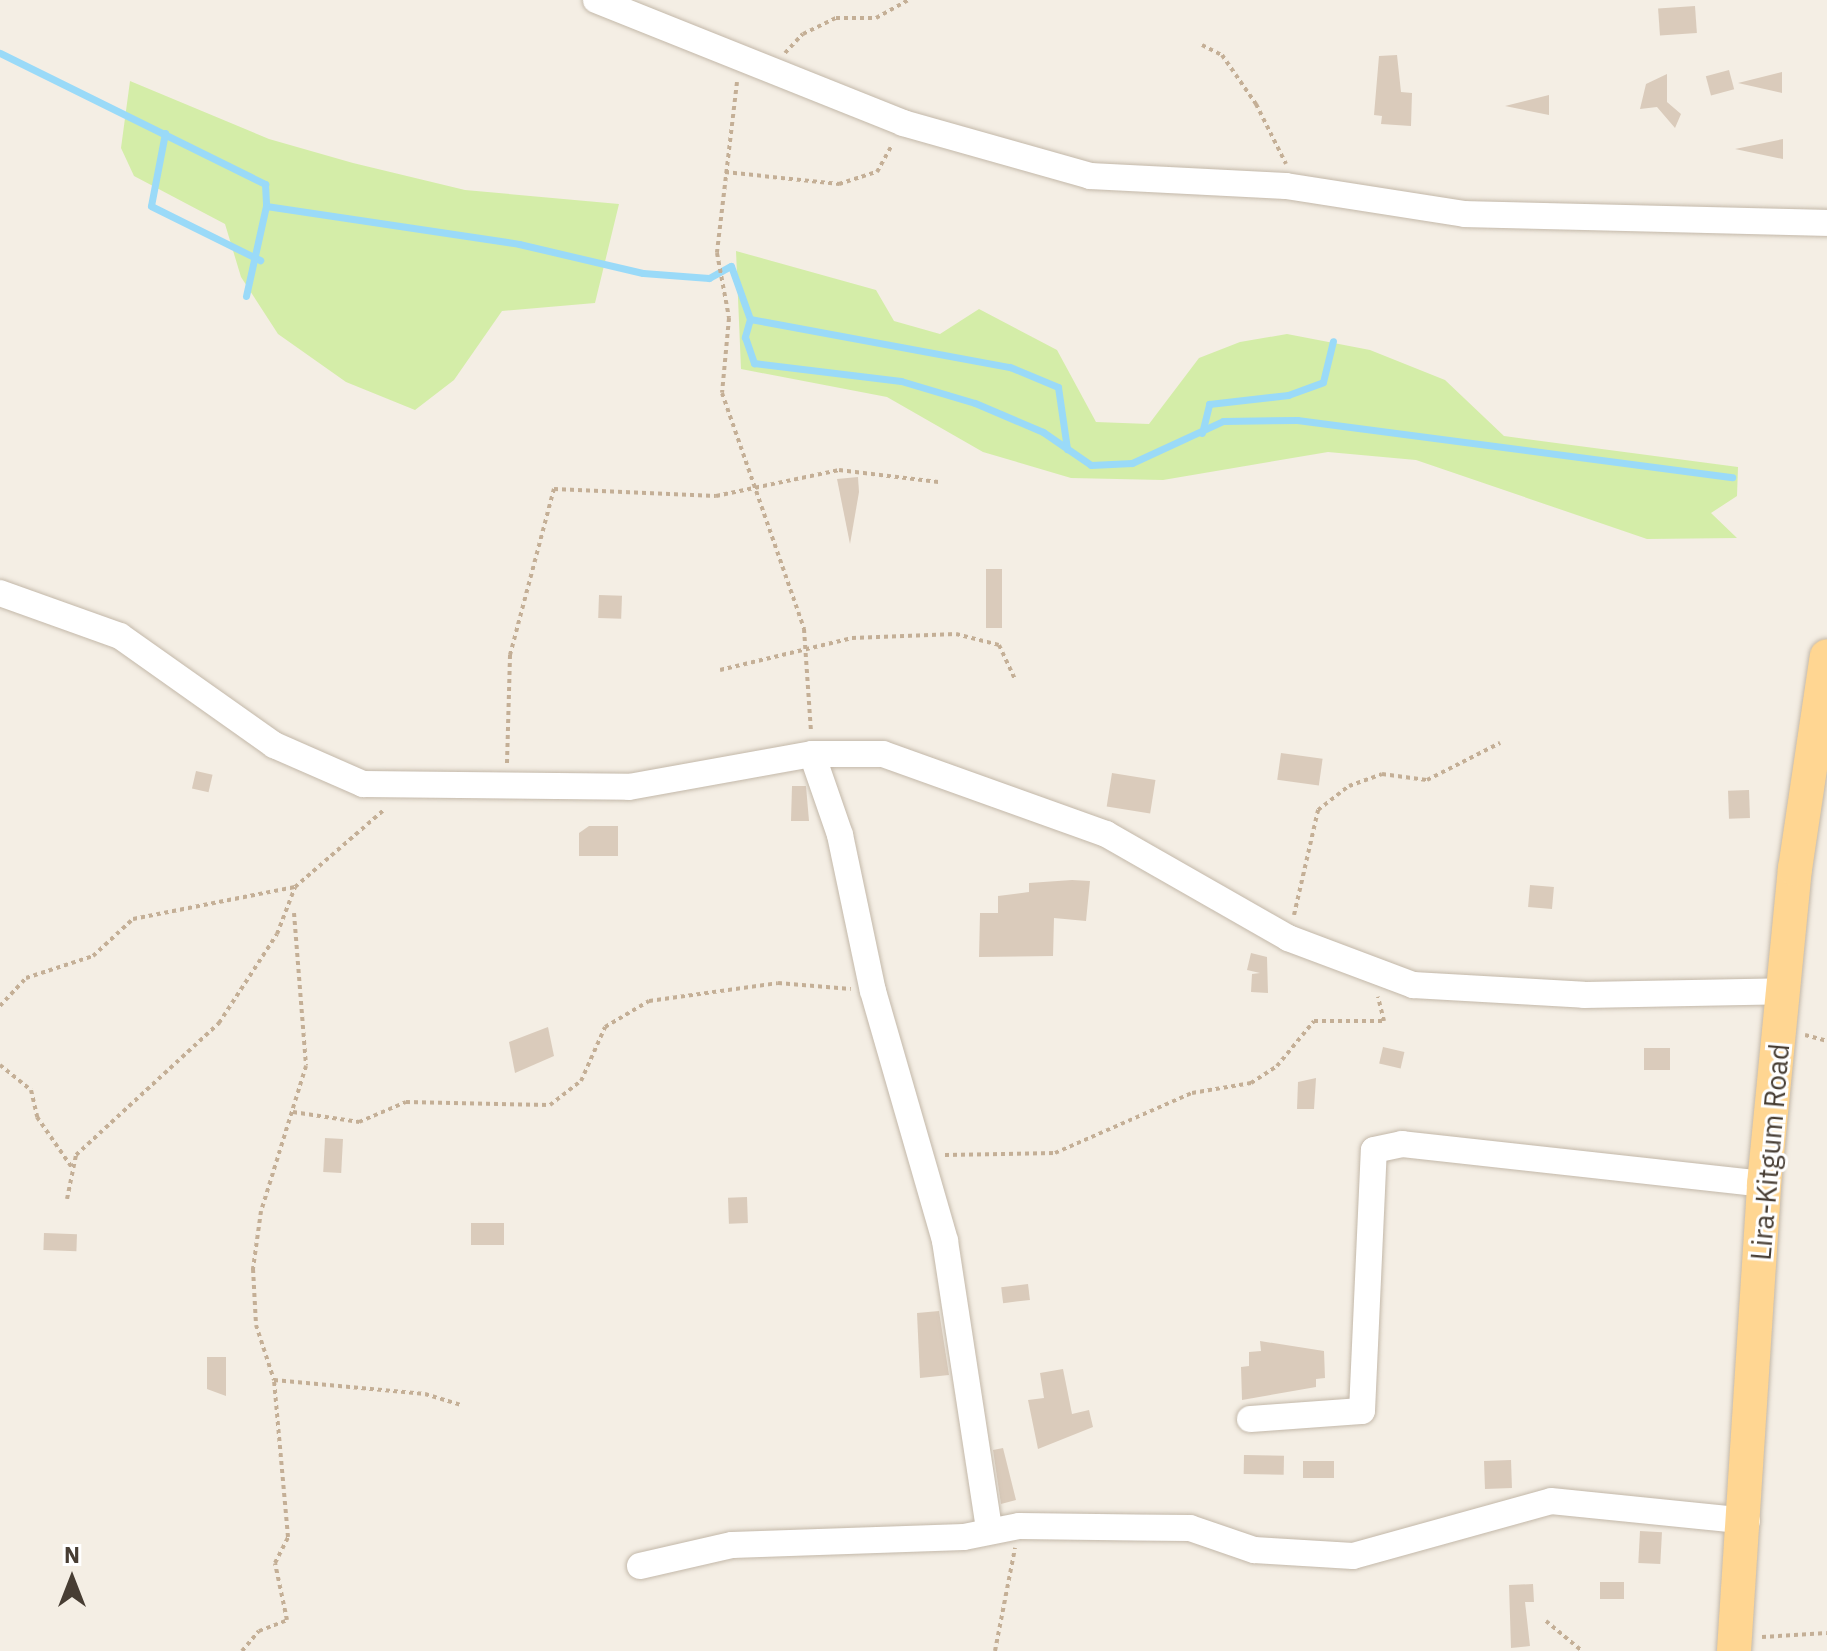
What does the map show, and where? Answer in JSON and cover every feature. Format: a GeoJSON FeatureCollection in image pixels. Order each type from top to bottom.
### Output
{"type":"FeatureCollection","features":[{"type":"Feature","properties":{"kind":"main road","name":"Lira-Kitgum Road"},"geometry":{"type":"LineString","coordinates":[[1735,1645],[1747,1521],[1764,1184],[1827,656]]}},
{"type":"Feature","properties":{"kind":"street"},"geometry":{"type":"LineString","coordinates":[[596,0],[772,66],[903,123],[1090,176],[1286,186],[1465,214],[1827,223]]}},
{"type":"Feature","properties":{"kind":"street"},"geometry":{"type":"LineString","coordinates":[[0,593],[120,636],[274,745],[339,776],[408,789],[506,789],[659,784],[812,754],[908,761],[1106,834],[1288,938],[1372,973],[1484,993],[1785,991]]}},
{"type":"Feature","properties":{"kind":"street"},"geometry":{"type":"LineString","coordinates":[[812,754],[840,835],[873,991],[960,1312],[989,1530]]}},
{"type":"Feature","properties":{"kind":"street"},"geometry":{"type":"LineString","coordinates":[[1250,1419],[1362,1411],[1374,1150],[1402,1144],[1764,1184]]}},
{"type":"Feature","properties":{"kind":"street"},"geometry":{"type":"LineString","coordinates":[[640,1566],[732,1545],[964,1537],[1019,1526],[1190,1528],[1254,1550],[1318,1557],[1386,1551],[1444,1526],[1551,1501],[1747,1521]]}},
{"type":"Feature","properties":{"kind":"path"},"geometry":{"type":"LineString","coordinates":[[772,66],[803,34],[836,18],[876,18],[909,0]]}},
{"type":"Feature","properties":{"kind":"path"},"geometry":{"type":"LineString","coordinates":[[1202,45],[1222,55],[1256,104],[1286,159],[1286,186]]}},
{"type":"Feature","properties":{"kind":"path"},"geometry":{"type":"LineString","coordinates":[[747,57],[729,102],[717,253],[729,318],[722,393],[806,648],[812,754]]}},
{"type":"Feature","properties":{"kind":"path"},"geometry":{"type":"LineString","coordinates":[[725,172],[839,184],[877,172],[903,123]]}},
{"type":"Feature","properties":{"kind":"path"},"geometry":{"type":"LineString","coordinates":[[506,789],[510,655],[554,489],[716,496],[839,470],[938,482]]}},
{"type":"Feature","properties":{"kind":"path"},"geometry":{"type":"LineString","coordinates":[[720,670],[852,638],[956,634],[999,645],[1015,679]]}},
{"type":"Feature","properties":{"kind":"path"},"geometry":{"type":"LineString","coordinates":[[1288,938],[1318,810],[1371,778],[1427,780],[1500,743]]}},
{"type":"Feature","properties":{"kind":"path"},"geometry":{"type":"LineString","coordinates":[[67,1199],[76,1155],[219,1023],[277,934],[295,887],[408,789]]}},
{"type":"Feature","properties":{"kind":"path"},"geometry":{"type":"LineString","coordinates":[[0,1006],[26,978],[93,956],[133,919],[295,887]]}},
{"type":"Feature","properties":{"kind":"path"},"geometry":{"type":"LineString","coordinates":[[242,1651],[259,1631],[287,1620],[275,1563],[288,1537],[274,1380],[256,1325],[253,1269],[261,1211],[306,1066],[294,913]]}},
{"type":"Feature","properties":{"kind":"path"},"geometry":{"type":"LineString","coordinates":[[919,1157],[1055,1153],[1192,1093],[1251,1083],[1277,1066],[1314,1021],[1384,1021],[1372,973]]}},
{"type":"Feature","properties":{"kind":"path"},"geometry":{"type":"LineString","coordinates":[[293,1112],[359,1122],[406,1102],[550,1105],[581,1081],[605,1027],[649,1001],[778,983],[873,991]]}},
{"type":"Feature","properties":{"kind":"path"},"geometry":{"type":"LineString","coordinates":[[0,1065],[31,1090],[37,1117],[73,1169]]}},
{"type":"Feature","properties":{"kind":"path"},"geometry":{"type":"LineString","coordinates":[[274,1380],[425,1394],[462,1405]]}},
{"type":"Feature","properties":{"kind":"path"},"geometry":{"type":"LineString","coordinates":[[995,1651],[1019,1526]]}},
{"type":"Feature","properties":{"kind":"path"},"geometry":{"type":"LineString","coordinates":[[1546,1621],[1582,1651]]}},
{"type":"Feature","properties":{"kind":"path"},"geometry":{"type":"LineString","coordinates":[[1735,1645],[1827,1633]]}},
{"type":"Feature","properties":{"kind":"green space"},"geometry":{"type":"Polygon","coordinates":[[[130,81],[269,139],[353,163],[465,190],[619,204],[595,303],[502,311],[454,380],[415,410],[346,382],[278,334],[241,277],[225,224],[134,176],[121,148],[130,81]]]}},
{"type":"Feature","properties":{"kind":"green space"},"geometry":{"type":"Polygon","coordinates":[[[736,251],[876,290],[894,321],[940,334],[979,309],[1057,350],[1096,422],[1149,424],[1199,358],[1240,342],[1287,334],[1370,350],[1445,380],[1504,436],[1738,467],[1737,496],[1711,513],[1737,538],[1647,539],[1416,460],[1328,452],[1163,480],[1071,478],[983,452],[887,397],[741,369],[736,251]]]}},
{"type":"Feature","properties":{"kind":"building"},"geometry":{"type":"Polygon","coordinates":[[[1695,6],[1697,33],[1660,36],[1658,9],[1695,6]]]}},
{"type":"Feature","properties":{"kind":"building"},"geometry":{"type":"Polygon","coordinates":[[[1397,55],[1401,92],[1412,93],[1411,126],[1381,124],[1382,116],[1374,115],[1379,56],[1397,55]]]}},
{"type":"Feature","properties":{"kind":"building"},"geometry":{"type":"Polygon","coordinates":[[[1729,70],[1734,89],[1711,96],[1706,76],[1729,70]]]}},
{"type":"Feature","properties":{"kind":"building"},"geometry":{"type":"Polygon","coordinates":[[[1782,72],[1782,93],[1738,83],[1782,72]]]}},
{"type":"Feature","properties":{"kind":"building"},"geometry":{"type":"Polygon","coordinates":[[[1667,74],[1667,102],[1681,114],[1675,128],[1657,107],[1640,109],[1646,84],[1667,74]]]}},
{"type":"Feature","properties":{"kind":"building"},"geometry":{"type":"Polygon","coordinates":[[[1549,95],[1549,115],[1505,106],[1549,95]]]}},
{"type":"Feature","properties":{"kind":"building"},"geometry":{"type":"Polygon","coordinates":[[[1783,139],[1783,159],[1735,149],[1783,139]]]}},
{"type":"Feature","properties":{"kind":"building"},"geometry":{"type":"Polygon","coordinates":[[[858,477],[859,492],[850,544],[837,479],[858,477]]]}},
{"type":"Feature","properties":{"kind":"building"},"geometry":{"type":"Polygon","coordinates":[[[986,569],[1002,569],[1002,628],[986,628],[986,569]]]}},
{"type":"Feature","properties":{"kind":"building"},"geometry":{"type":"Polygon","coordinates":[[[599,595],[622,596],[621,619],[598,618],[599,595]]]}},
{"type":"Feature","properties":{"kind":"building"},"geometry":{"type":"Polygon","coordinates":[[[1281,753],[1323,759],[1319,786],[1277,780],[1281,753]]]}},
{"type":"Feature","properties":{"kind":"building"},"geometry":{"type":"Polygon","coordinates":[[[196,771],[213,775],[209,792],[192,789],[196,771]]]}},
{"type":"Feature","properties":{"kind":"building"},"geometry":{"type":"Polygon","coordinates":[[[1112,773],[1155,780],[1150,813],[1107,807],[1112,773]]]}},
{"type":"Feature","properties":{"kind":"building"},"geometry":{"type":"Polygon","coordinates":[[[792,786],[806,786],[809,821],[791,821],[792,786]]]}},
{"type":"Feature","properties":{"kind":"building"},"geometry":{"type":"Polygon","coordinates":[[[1749,790],[1750,818],[1729,819],[1728,791],[1749,790]]]}},
{"type":"Feature","properties":{"kind":"building"},"geometry":{"type":"Polygon","coordinates":[[[589,826],[618,826],[618,856],[579,856],[579,833],[589,826]]]}},
{"type":"Feature","properties":{"kind":"building"},"geometry":{"type":"Polygon","coordinates":[[[1090,881],[1086,921],[1054,918],[1053,956],[979,957],[980,913],[998,913],[998,896],[1029,892],[1029,883],[1090,881]]]}},
{"type":"Feature","properties":{"kind":"building"},"geometry":{"type":"Polygon","coordinates":[[[1530,885],[1554,887],[1552,909],[1528,907],[1530,885]]]}},
{"type":"Feature","properties":{"kind":"building"},"geometry":{"type":"Polygon","coordinates":[[[1251,953],[1267,957],[1268,993],[1251,992],[1252,974],[1260,973],[1247,970],[1251,953]]]}},
{"type":"Feature","properties":{"kind":"building"},"geometry":{"type":"Polygon","coordinates":[[[548,1027],[554,1056],[515,1073],[509,1042],[548,1027]]]}},
{"type":"Feature","properties":{"kind":"building"},"geometry":{"type":"Polygon","coordinates":[[[1383,1047],[1404,1052],[1401,1069],[1379,1064],[1383,1047]]]}},
{"type":"Feature","properties":{"kind":"building"},"geometry":{"type":"Polygon","coordinates":[[[1644,1048],[1670,1048],[1670,1070],[1644,1070],[1644,1048]]]}},
{"type":"Feature","properties":{"kind":"building"},"geometry":{"type":"Polygon","coordinates":[[[1316,1078],[1314,1109],[1297,1109],[1298,1082],[1316,1078]]]}},
{"type":"Feature","properties":{"kind":"building"},"geometry":{"type":"Polygon","coordinates":[[[325,1138],[343,1139],[341,1173],[323,1172],[325,1138]]]}},
{"type":"Feature","properties":{"kind":"building"},"geometry":{"type":"Polygon","coordinates":[[[747,1197],[748,1223],[729,1224],[728,1198],[747,1197]]]}},
{"type":"Feature","properties":{"kind":"building"},"geometry":{"type":"Polygon","coordinates":[[[471,1223],[504,1223],[504,1245],[471,1245],[471,1223]]]}},
{"type":"Feature","properties":{"kind":"building"},"geometry":{"type":"Polygon","coordinates":[[[44,1233],[77,1234],[76,1251],[43,1250],[44,1233]]]}},
{"type":"Feature","properties":{"kind":"building"},"geometry":{"type":"Polygon","coordinates":[[[1028,1284],[1030,1300],[1003,1303],[1001,1287],[1028,1284]]]}},
{"type":"Feature","properties":{"kind":"building"},"geometry":{"type":"Polygon","coordinates":[[[939,1311],[949,1375],[920,1378],[917,1313],[939,1311]]]}},
{"type":"Feature","properties":{"kind":"building"},"geometry":{"type":"Polygon","coordinates":[[[1260,1341],[1324,1351],[1325,1378],[1316,1379],[1316,1387],[1242,1400],[1241,1367],[1249,1366],[1249,1352],[1261,1351],[1260,1341]]]}},
{"type":"Feature","properties":{"kind":"building"},"geometry":{"type":"Polygon","coordinates":[[[207,1357],[226,1357],[226,1396],[207,1389],[207,1357]]]}},
{"type":"Feature","properties":{"kind":"building"},"geometry":{"type":"Polygon","coordinates":[[[1063,1369],[1072,1414],[1089,1410],[1093,1427],[1038,1449],[1028,1400],[1044,1398],[1040,1373],[1063,1369]]]}},
{"type":"Feature","properties":{"kind":"building"},"geometry":{"type":"Polygon","coordinates":[[[1003,1448],[1016,1500],[1001,1504],[993,1450],[1003,1448]]]}},
{"type":"Feature","properties":{"kind":"building"},"geometry":{"type":"Polygon","coordinates":[[[1244,1455],[1284,1456],[1284,1475],[1244,1474],[1244,1455]]]}},
{"type":"Feature","properties":{"kind":"building"},"geometry":{"type":"Polygon","coordinates":[[[1511,1460],[1512,1488],[1485,1489],[1484,1461],[1511,1460]]]}},
{"type":"Feature","properties":{"kind":"building"},"geometry":{"type":"Polygon","coordinates":[[[1303,1461],[1334,1461],[1334,1478],[1303,1478],[1303,1461]]]}},
{"type":"Feature","properties":{"kind":"building"},"geometry":{"type":"Polygon","coordinates":[[[1640,1531],[1662,1532],[1660,1564],[1638,1563],[1640,1531]]]}},
{"type":"Feature","properties":{"kind":"building"},"geometry":{"type":"Polygon","coordinates":[[[1600,1582],[1624,1582],[1624,1599],[1600,1599],[1600,1582]]]}},
{"type":"Feature","properties":{"kind":"building"},"geometry":{"type":"Polygon","coordinates":[[[1533,1584],[1534,1602],[1525,1602],[1530,1646],[1511,1648],[1509,1585],[1533,1584]]]}},
{"type":"Feature","properties":{"kind":"waterway"},"geometry":{"type":"LineString","coordinates":[[0,53],[265,184],[266,206],[519,244],[643,273],[709,278],[731,266],[750,319],[1010,367],[1058,387],[1067,449]]}},
{"type":"Feature","properties":{"kind":"waterway"},"geometry":{"type":"LineString","coordinates":[[165,133],[151,206],[260,260]]}},
{"type":"Feature","properties":{"kind":"waterway"},"geometry":{"type":"LineString","coordinates":[[246,296],[266,206]]}},
{"type":"Feature","properties":{"kind":"waterway"},"geometry":{"type":"LineString","coordinates":[[750,319],[745,337],[754,363],[901,381],[975,403],[1043,432],[1091,465],[1132,463],[1223,421],[1297,420],[1732,477]]}},
{"type":"Feature","properties":{"kind":"waterway"},"geometry":{"type":"LineString","coordinates":[[1202,433],[1209,404],[1288,395],[1323,382],[1333,341]]}}]}
